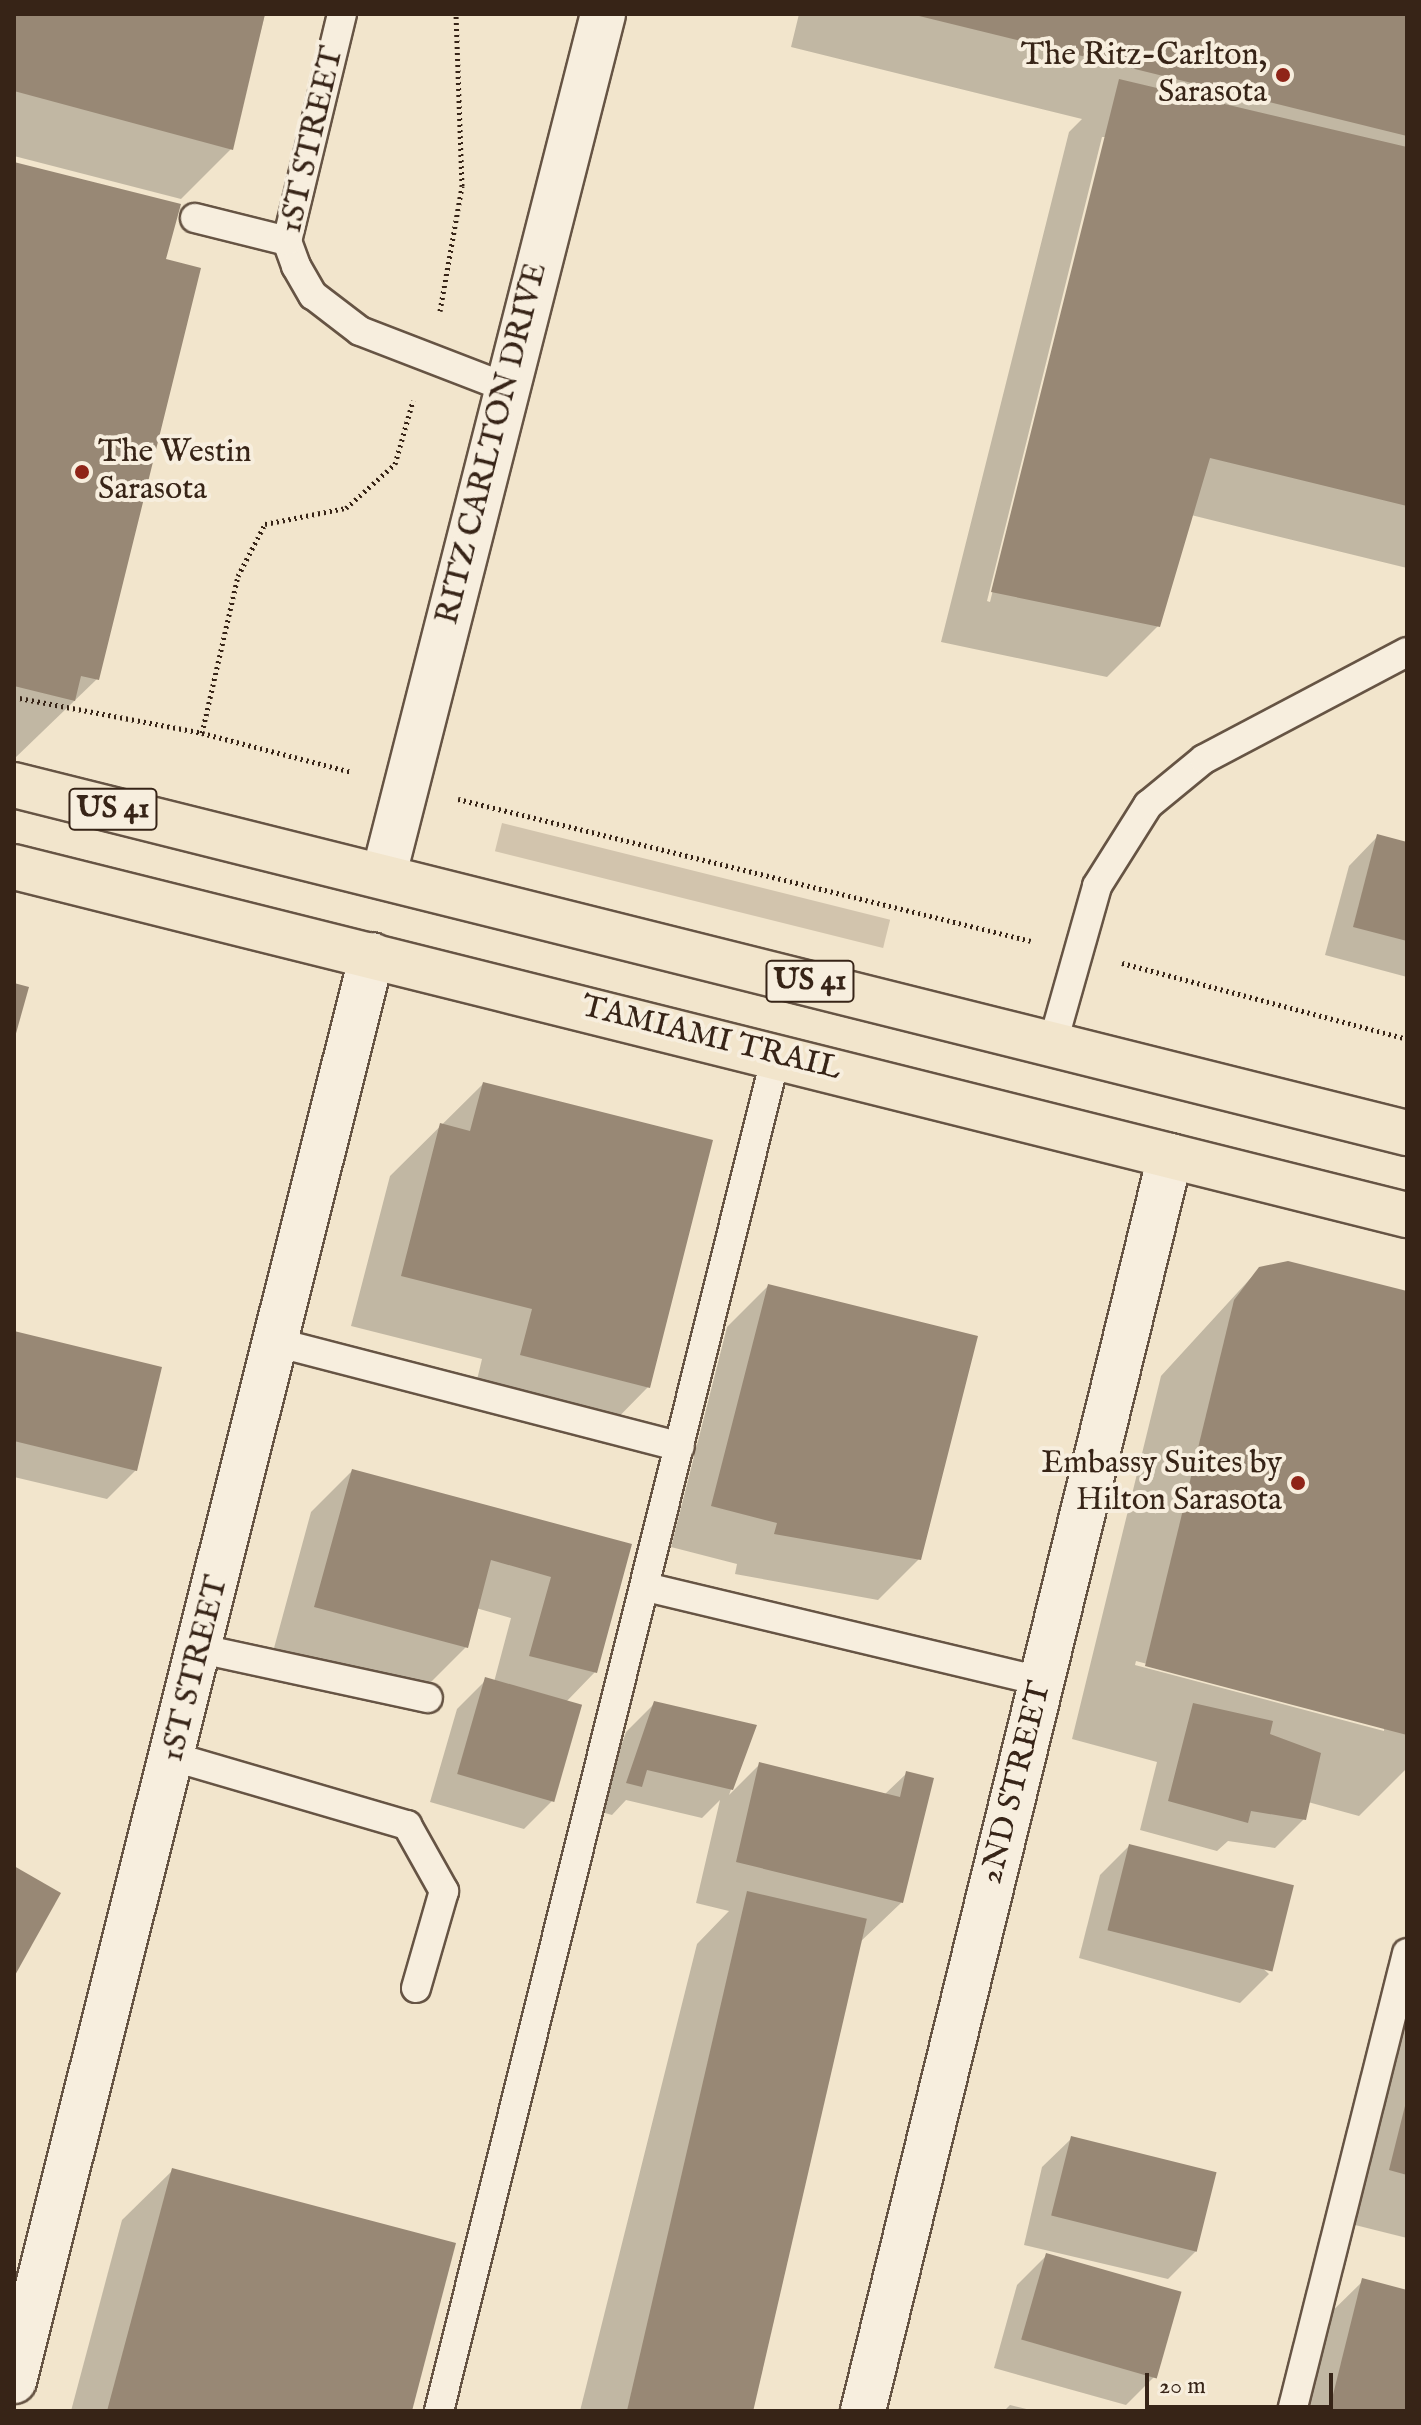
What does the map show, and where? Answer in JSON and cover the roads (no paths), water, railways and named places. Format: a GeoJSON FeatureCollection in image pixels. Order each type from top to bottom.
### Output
{"type":"FeatureCollection","features":[{"type":"Feature","properties":{"kind":"main road","name":"US 41"},"geometry":{"type":"LineString","coordinates":[[14,785],[384,874],[1407,1133]]}},
{"type":"Feature","properties":{"kind":"main road","name":"TAMIAMI TRAIL"},"geometry":{"type":"LineString","coordinates":[[14,867],[1407,1215]]}},
{"type":"Feature","properties":{"kind":"street","name":"RITZ CARLTON DRIVE"},"geometry":{"type":"LineString","coordinates":[[384,874],[603,14]]}},
{"type":"Feature","properties":{"kind":"street","name":"1ST STREET"},"geometry":{"type":"LineString","coordinates":[[14,2381],[174,1757],[372,955]]}},
{"type":"Feature","properties":{"kind":"street","name":"2ND STREET"},"geometry":{"type":"LineString","coordinates":[[863,2411],[1170,1156]]}},
{"type":"Feature","properties":{"kind":"lane","name":"1ST STREET"},"geometry":{"type":"LineString","coordinates":[[291,254],[342,14]]}},
{"type":"Feature","properties":{"kind":"lane"},"geometry":{"type":"LineString","coordinates":[[195,218],[291,254],[337,316],[508,388]]}},
{"type":"Feature","properties":{"kind":"lane"},"geometry":{"type":"LineString","coordinates":[[1053,1042],[1076,952],[1119,845],[1169,786],[1204,759],[1407,652]]}},
{"type":"Feature","properties":{"kind":"lane"},"geometry":{"type":"LineString","coordinates":[[439,2411],[776,1055]]}},
{"type":"Feature","properties":{"kind":"lane"},"geometry":{"type":"LineString","coordinates":[[275,1342],[680,1447]]}},
{"type":"Feature","properties":{"kind":"lane"},"geometry":{"type":"LineString","coordinates":[[646,1587],[1042,1681]]}},
{"type":"Feature","properties":{"kind":"lane"},"geometry":{"type":"LineString","coordinates":[[201,1649],[428,1698]]}},
{"type":"Feature","properties":{"kind":"lane"},"geometry":{"type":"LineString","coordinates":[[174,1757],[407,1825],[444,1891],[416,1988]]}},
{"type":"Feature","properties":{"kind":"lane"},"geometry":{"type":"LineString","coordinates":[[1292,2411],[1407,1953]]}},
{"type":"Feature","properties":{"kind":"place","name":"The Ritz-Carlton, Sarasota"},"geometry":{"type":"Point","coordinates":[1283,75]}},
{"type":"Feature","properties":{"kind":"place","name":"The Westin Sarasota"},"geometry":{"type":"Point","coordinates":[82,472]}},
{"type":"Feature","properties":{"kind":"place","name":"Embassy Suites by Hilton Sarasota"},"geometry":{"type":"Point","coordinates":[1298,1483]}}]}
